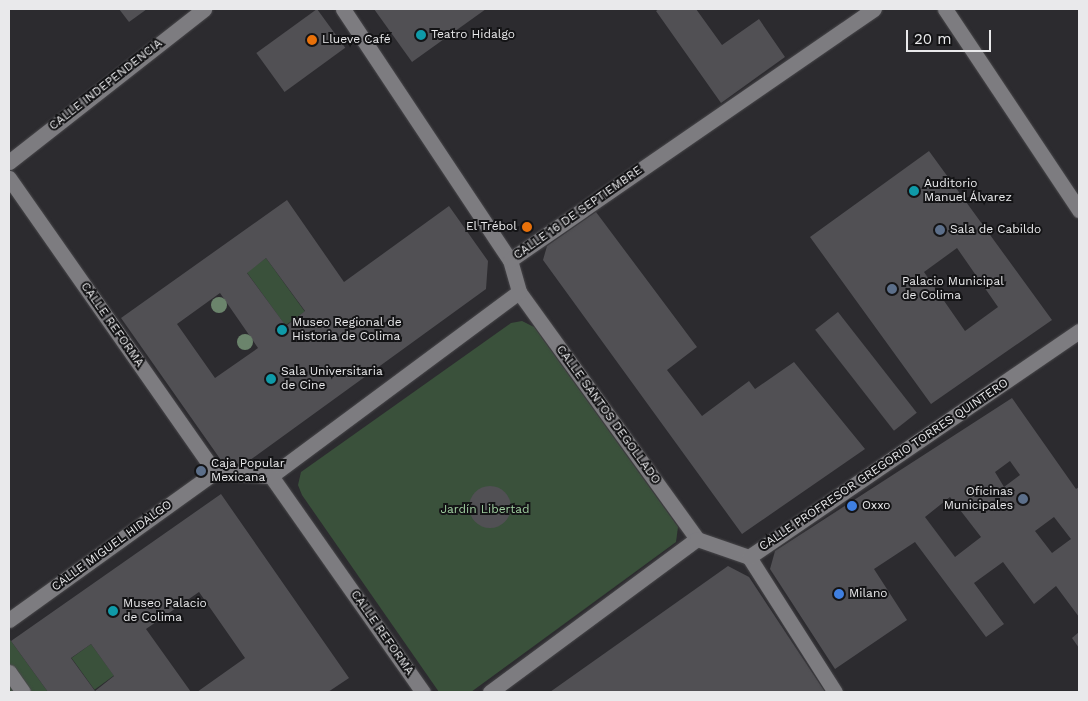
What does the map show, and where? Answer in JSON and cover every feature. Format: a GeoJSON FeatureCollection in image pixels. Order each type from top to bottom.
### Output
{"type":"FeatureCollection","features":[{"type":"Feature","properties":{"kind":"street","name":"CALLE INDEPENDENCIA"},"geometry":{"type":"LineString","coordinates":[[9,162],[204,9]]}},
{"type":"Feature","properties":{"kind":"street"},"geometry":{"type":"LineString","coordinates":[[343,9],[510,260]]}},
{"type":"Feature","properties":{"kind":"street","name":"CALLE 16 DE SEPTIEMBRE"},"geometry":{"type":"LineString","coordinates":[[518,292],[510,260],[874,9]]}},
{"type":"Feature","properties":{"kind":"street"},"geometry":{"type":"LineString","coordinates":[[945,9],[1079,210]]}},
{"type":"Feature","properties":{"kind":"street","name":"CALLE REFORMA"},"geometry":{"type":"LineString","coordinates":[[9,178],[216,472]]}},
{"type":"Feature","properties":{"kind":"street"},"geometry":{"type":"LineString","coordinates":[[216,472],[271,476],[518,292]]}},
{"type":"Feature","properties":{"kind":"street","name":"CALLE SANTOS DEGOLLADO"},"geometry":{"type":"LineString","coordinates":[[518,292],[697,539]]}},
{"type":"Feature","properties":{"kind":"street","name":"CALLE PROFRESOR GREGORIO TORRES QUINTERO"},"geometry":{"type":"LineString","coordinates":[[697,539],[749,557],[1079,331]]}},
{"type":"Feature","properties":{"kind":"street","name":"CALLE MIGUEL HIDALGO"},"geometry":{"type":"LineString","coordinates":[[9,620],[216,472]]}},
{"type":"Feature","properties":{"kind":"street","name":"CALLE REFORMA"},"geometry":{"type":"LineString","coordinates":[[271,476],[423,692]]}},
{"type":"Feature","properties":{"kind":"street"},"geometry":{"type":"LineString","coordinates":[[490,692],[697,539]]}},
{"type":"Feature","properties":{"kind":"street"},"geometry":{"type":"LineString","coordinates":[[749,557],[835,692]]}},
{"type":"Feature","properties":{"kind":"street"},"geometry":{"type":"LineString","coordinates":[[9,672],[23,692]]}},
{"type":"Feature","properties":{"kind":"green space"},"geometry":{"type":"Polygon","coordinates":[[[266,258],[305,311],[285,326],[247,272],[266,258]]]}},
{"type":"Feature","properties":{"kind":"green space","name":"Jardín Libertad"},"geometry":{"type":"Polygon","coordinates":[[[522,321],[534,327],[678,527],[676,542],[471,692],[439,692],[302,495],[298,485],[301,472],[511,323],[522,321]]]}},
{"type":"Feature","properties":{"kind":"green space"},"geometry":{"type":"Polygon","coordinates":[[[9,638],[11,641],[48,692],[9,692],[9,638]]]}},
{"type":"Feature","properties":{"kind":"green space"},"geometry":{"type":"Polygon","coordinates":[[[91,644],[114,676],[95,690],[72,658],[91,644]]]}},
{"type":"Feature","properties":{"kind":"building"},"geometry":{"type":"Polygon","coordinates":[[[119,9],[147,9],[129,22],[119,9]]]}},
{"type":"Feature","properties":{"kind":"building"},"geometry":{"type":"Polygon","coordinates":[[[317,9],[345,48],[285,92],[256,53],[317,9]]]}},
{"type":"Feature","properties":{"kind":"building","name":"Teatro Hidalgo"},"geometry":{"type":"Polygon","coordinates":[[[374,9],[486,9],[412,62],[374,9]]]}},
{"type":"Feature","properties":{"kind":"building"},"geometry":{"type":"Polygon","coordinates":[[[659,9],[696,9],[722,45],[759,19],[785,57],[721,103],[656,11],[659,9]]]}},
{"type":"Feature","properties":{"kind":"building","name":"Palacio Municipal de Colima"},"geometry":{"type":"Polygon","coordinates":[[[929,151],[1052,320],[931,404],[810,237],[929,151]],[[957,248],[924,272],[965,331],[998,307],[957,248]]]}},
{"type":"Feature","properties":{"kind":"building"},"geometry":{"type":"Polygon","coordinates":[[[287,200],[344,282],[449,206],[488,261],[486,289],[239,468],[223,463],[121,318],[287,200]],[[266,258],[247,273],[286,326],[305,311],[266,258]],[[220,293],[177,324],[215,378],[258,348],[220,293]]]}},
{"type":"Feature","properties":{"kind":"building"},"geometry":{"type":"Polygon","coordinates":[[[596,212],[697,347],[667,370],[702,416],[749,381],[755,389],[794,362],[865,449],[742,534],[543,260],[547,246],[596,212]]]}},
{"type":"Feature","properties":{"kind":"building"},"geometry":{"type":"Polygon","coordinates":[[[838,312],[917,413],[894,431],[815,330],[838,312]]]}},
{"type":"Feature","properties":{"kind":"building"},"geometry":{"type":"Polygon","coordinates":[[[1012,398],[1076,489],[1079,487],[1079,617],[1056,586],[1034,604],[1003,562],[974,583],[1004,624],[986,637],[915,542],[874,569],[907,620],[835,669],[770,569],[775,551],[1012,398]],[[1010,461],[995,472],[1004,487],[1020,475],[1010,461]],[[950,497],[925,517],[955,557],[981,537],[950,497]],[[1054,517],[1035,531],[1052,553],[1071,539],[1054,517]]]}},
{"type":"Feature","properties":{"kind":"building"},"geometry":{"type":"Polygon","coordinates":[[[494,486],[502,489],[508,495],[511,507],[508,519],[502,525],[486,528],[478,525],[472,519],[469,503],[472,495],[478,489],[494,486]]]}},
{"type":"Feature","properties":{"kind":"building","name":"Museo Palacio de Colima"},"geometry":{"type":"Polygon","coordinates":[[[221,494],[349,678],[328,692],[197,692],[245,658],[199,592],[146,629],[191,692],[48,692],[11,641],[221,494]],[[91,644],[71,658],[95,691],[114,676],[91,644]]]}},
{"type":"Feature","properties":{"kind":"building"},"geometry":{"type":"Polygon","coordinates":[[[728,566],[749,577],[825,692],[550,692],[728,566]]]}},
{"type":"Feature","properties":{"kind":"building"},"geometry":{"type":"Polygon","coordinates":[[[1079,632],[1079,648],[1072,638],[1079,632]]]}},
{"type":"Feature","properties":{"kind":"place","name":"Teatro Hidalgo"},"geometry":{"type":"Point","coordinates":[421,35]}},
{"type":"Feature","properties":{"kind":"place","name":"Llueve Café"},"geometry":{"type":"Point","coordinates":[312,40]}},
{"type":"Feature","properties":{"kind":"place","name":"Auditorio Manuel Álvarez"},"geometry":{"type":"Point","coordinates":[914,191]}},
{"type":"Feature","properties":{"kind":"place","name":"El Trébol"},"geometry":{"type":"Point","coordinates":[527,227]}},
{"type":"Feature","properties":{"kind":"place","name":"Sala de Cabildo"},"geometry":{"type":"Point","coordinates":[940,230]}},
{"type":"Feature","properties":{"kind":"place","name":"Palacio Municipal de Colima"},"geometry":{"type":"Point","coordinates":[892,289]}},
{"type":"Feature","properties":{"kind":"place","name":"Museo Regional de Historia de Colima"},"geometry":{"type":"Point","coordinates":[282,330]}},
{"type":"Feature","properties":{"kind":"place","name":"Sala Universitaria de Cine"},"geometry":{"type":"Point","coordinates":[271,379]}},
{"type":"Feature","properties":{"kind":"place","name":"Caja Popular Mexicana"},"geometry":{"type":"Point","coordinates":[201,471]}},
{"type":"Feature","properties":{"kind":"place","name":"Oficinas Municipales"},"geometry":{"type":"Point","coordinates":[1023,499]}},
{"type":"Feature","properties":{"kind":"place","name":"Oxxo"},"geometry":{"type":"Point","coordinates":[852,506]}},
{"type":"Feature","properties":{"kind":"place","name":"Milano"},"geometry":{"type":"Point","coordinates":[839,594]}},
{"type":"Feature","properties":{"kind":"place","name":"Museo Palacio de Colima"},"geometry":{"type":"Point","coordinates":[113,611]}}]}
